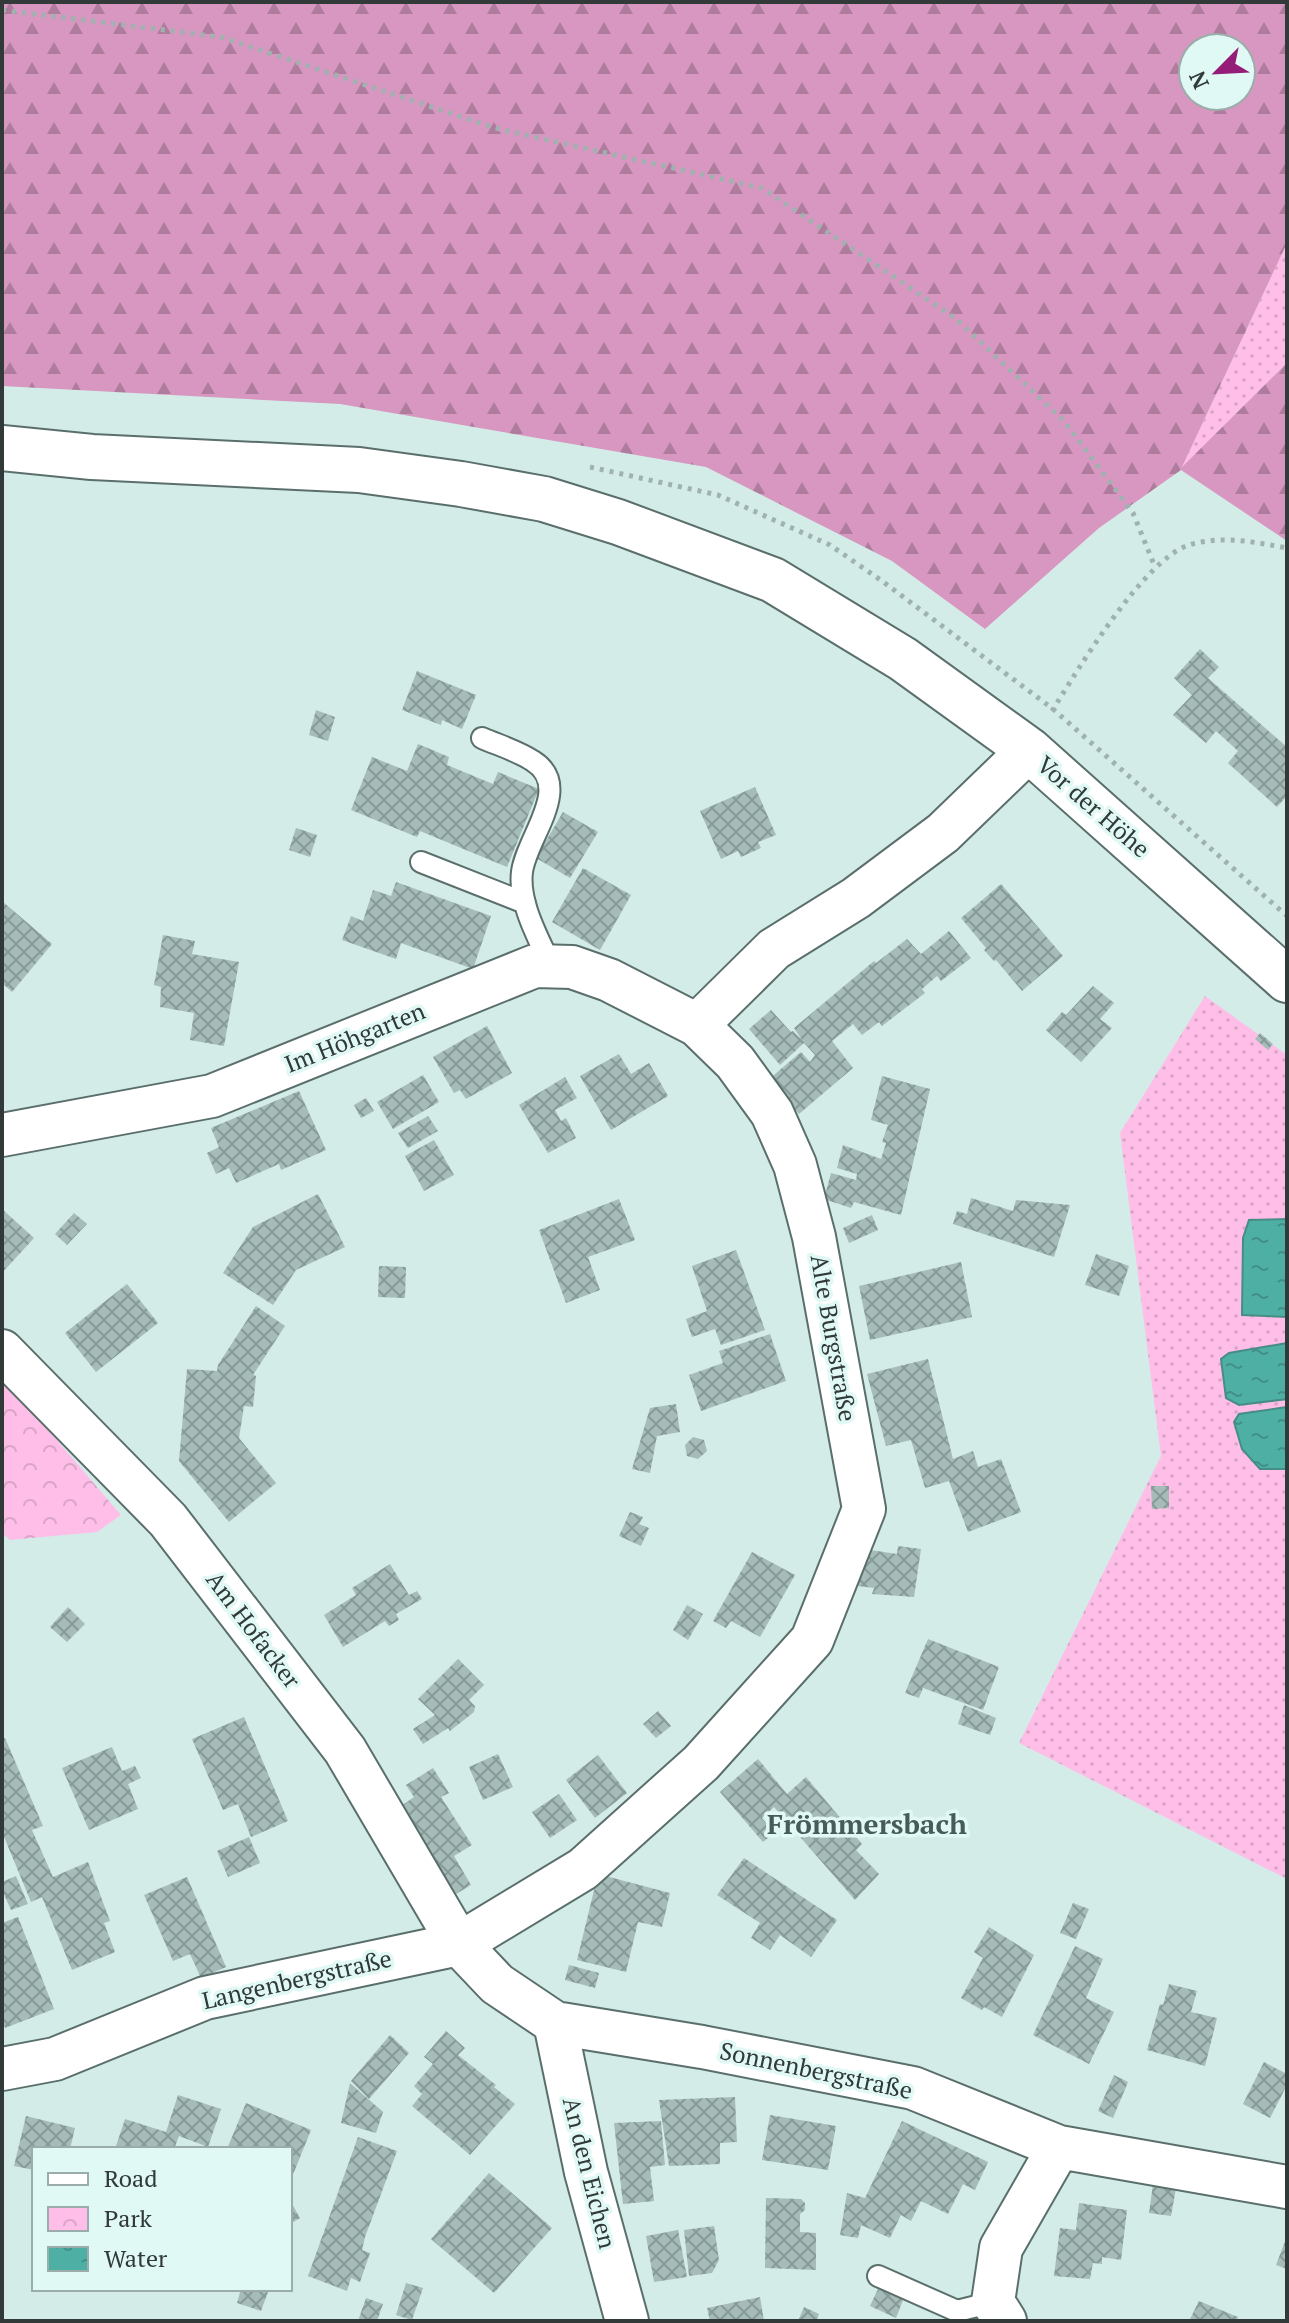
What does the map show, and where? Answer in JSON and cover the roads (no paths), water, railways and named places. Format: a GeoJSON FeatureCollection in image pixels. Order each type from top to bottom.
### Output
{"type":"FeatureCollection","features":[{"type":"Feature","properties":{"kind":"main road"},"geometry":{"type":"LineString","coordinates":[[2,448],[92,457],[359,470],[461,484],[559,504],[618,522],[773,580],[903,659],[1029,750]]}},
{"type":"Feature","properties":{"kind":"main road","name":"Vor der Höhe"},"geometry":{"type":"LineString","coordinates":[[1029,750],[1287,980]]}},
{"type":"Feature","properties":{"kind":"street"},"geometry":{"type":"LineString","coordinates":[[697,1025],[774,949],[856,898],[943,833],[1029,750]]}},
{"type":"Feature","properties":{"kind":"street","name":"Im Höhgarten"},"geometry":{"type":"LineString","coordinates":[[2,1135],[212,1096],[535,966],[572,967],[609,980],[697,1025]]}},
{"type":"Feature","properties":{"kind":"street","name":"Alte Burgstraße"},"geometry":{"type":"LineString","coordinates":[[459,1944],[583,1869],[701,1763],[812,1640],[864,1509],[814,1237],[795,1165],[772,1113],[735,1062],[697,1025]]}},
{"type":"Feature","properties":{"kind":"street","name":"Am Hofacker"},"geometry":{"type":"LineString","coordinates":[[2,1351],[178,1532],[345,1750],[459,1944]]}},
{"type":"Feature","properties":{"kind":"street","name":"Sonnenbergstraße"},"geometry":{"type":"LineString","coordinates":[[459,1944],[497,1984],[555,2023],[702,2047],[913,2088],[1059,2147],[1287,2187]]}},
{"type":"Feature","properties":{"kind":"street","name":"Langenbergstraße"},"geometry":{"type":"LineString","coordinates":[[2,2069],[55,2059],[205,1998],[459,1944]]}},
{"type":"Feature","properties":{"kind":"street","name":"An den Eichen"},"geometry":{"type":"LineString","coordinates":[[555,2023],[586,2172],[627,2321]]}},
{"type":"Feature","properties":{"kind":"street"},"geometry":{"type":"LineString","coordinates":[[999,2312],[1001,2248],[1059,2147]]}},
{"type":"Feature","properties":{"kind":"lane"},"geometry":{"type":"LineString","coordinates":[[482,738],[532,760],[545,770],[551,785],[550,798],[525,853],[521,876],[525,903],[551,966]]}},
{"type":"Feature","properties":{"kind":"lane"},"geometry":{"type":"LineString","coordinates":[[421,862],[525,903]]}},
{"type":"Feature","properties":{"kind":"lane"},"geometry":{"type":"LineString","coordinates":[[878,2276],[957,2311],[999,2312]]}},
{"type":"Feature","properties":{"kind":"water"},"geometry":{"type":"Polygon","coordinates":[[[1287,1219],[1287,1317],[1242,1315],[1243,1238],[1249,1220],[1287,1219]]]}},
{"type":"Feature","properties":{"kind":"water"},"geometry":{"type":"Polygon","coordinates":[[[1287,1343],[1287,1399],[1239,1405],[1226,1398],[1221,1359],[1229,1353],[1287,1343]]]}},
{"type":"Feature","properties":{"kind":"water"},"geometry":{"type":"Polygon","coordinates":[[[1287,1407],[1287,1469],[1260,1469],[1242,1449],[1234,1422],[1239,1414],[1287,1407]]]}},
{"type":"Feature","properties":{"kind":"district","name":"Frömmersbach"},"geometry":{"type":"Point","coordinates":[867,1824]}}]}
